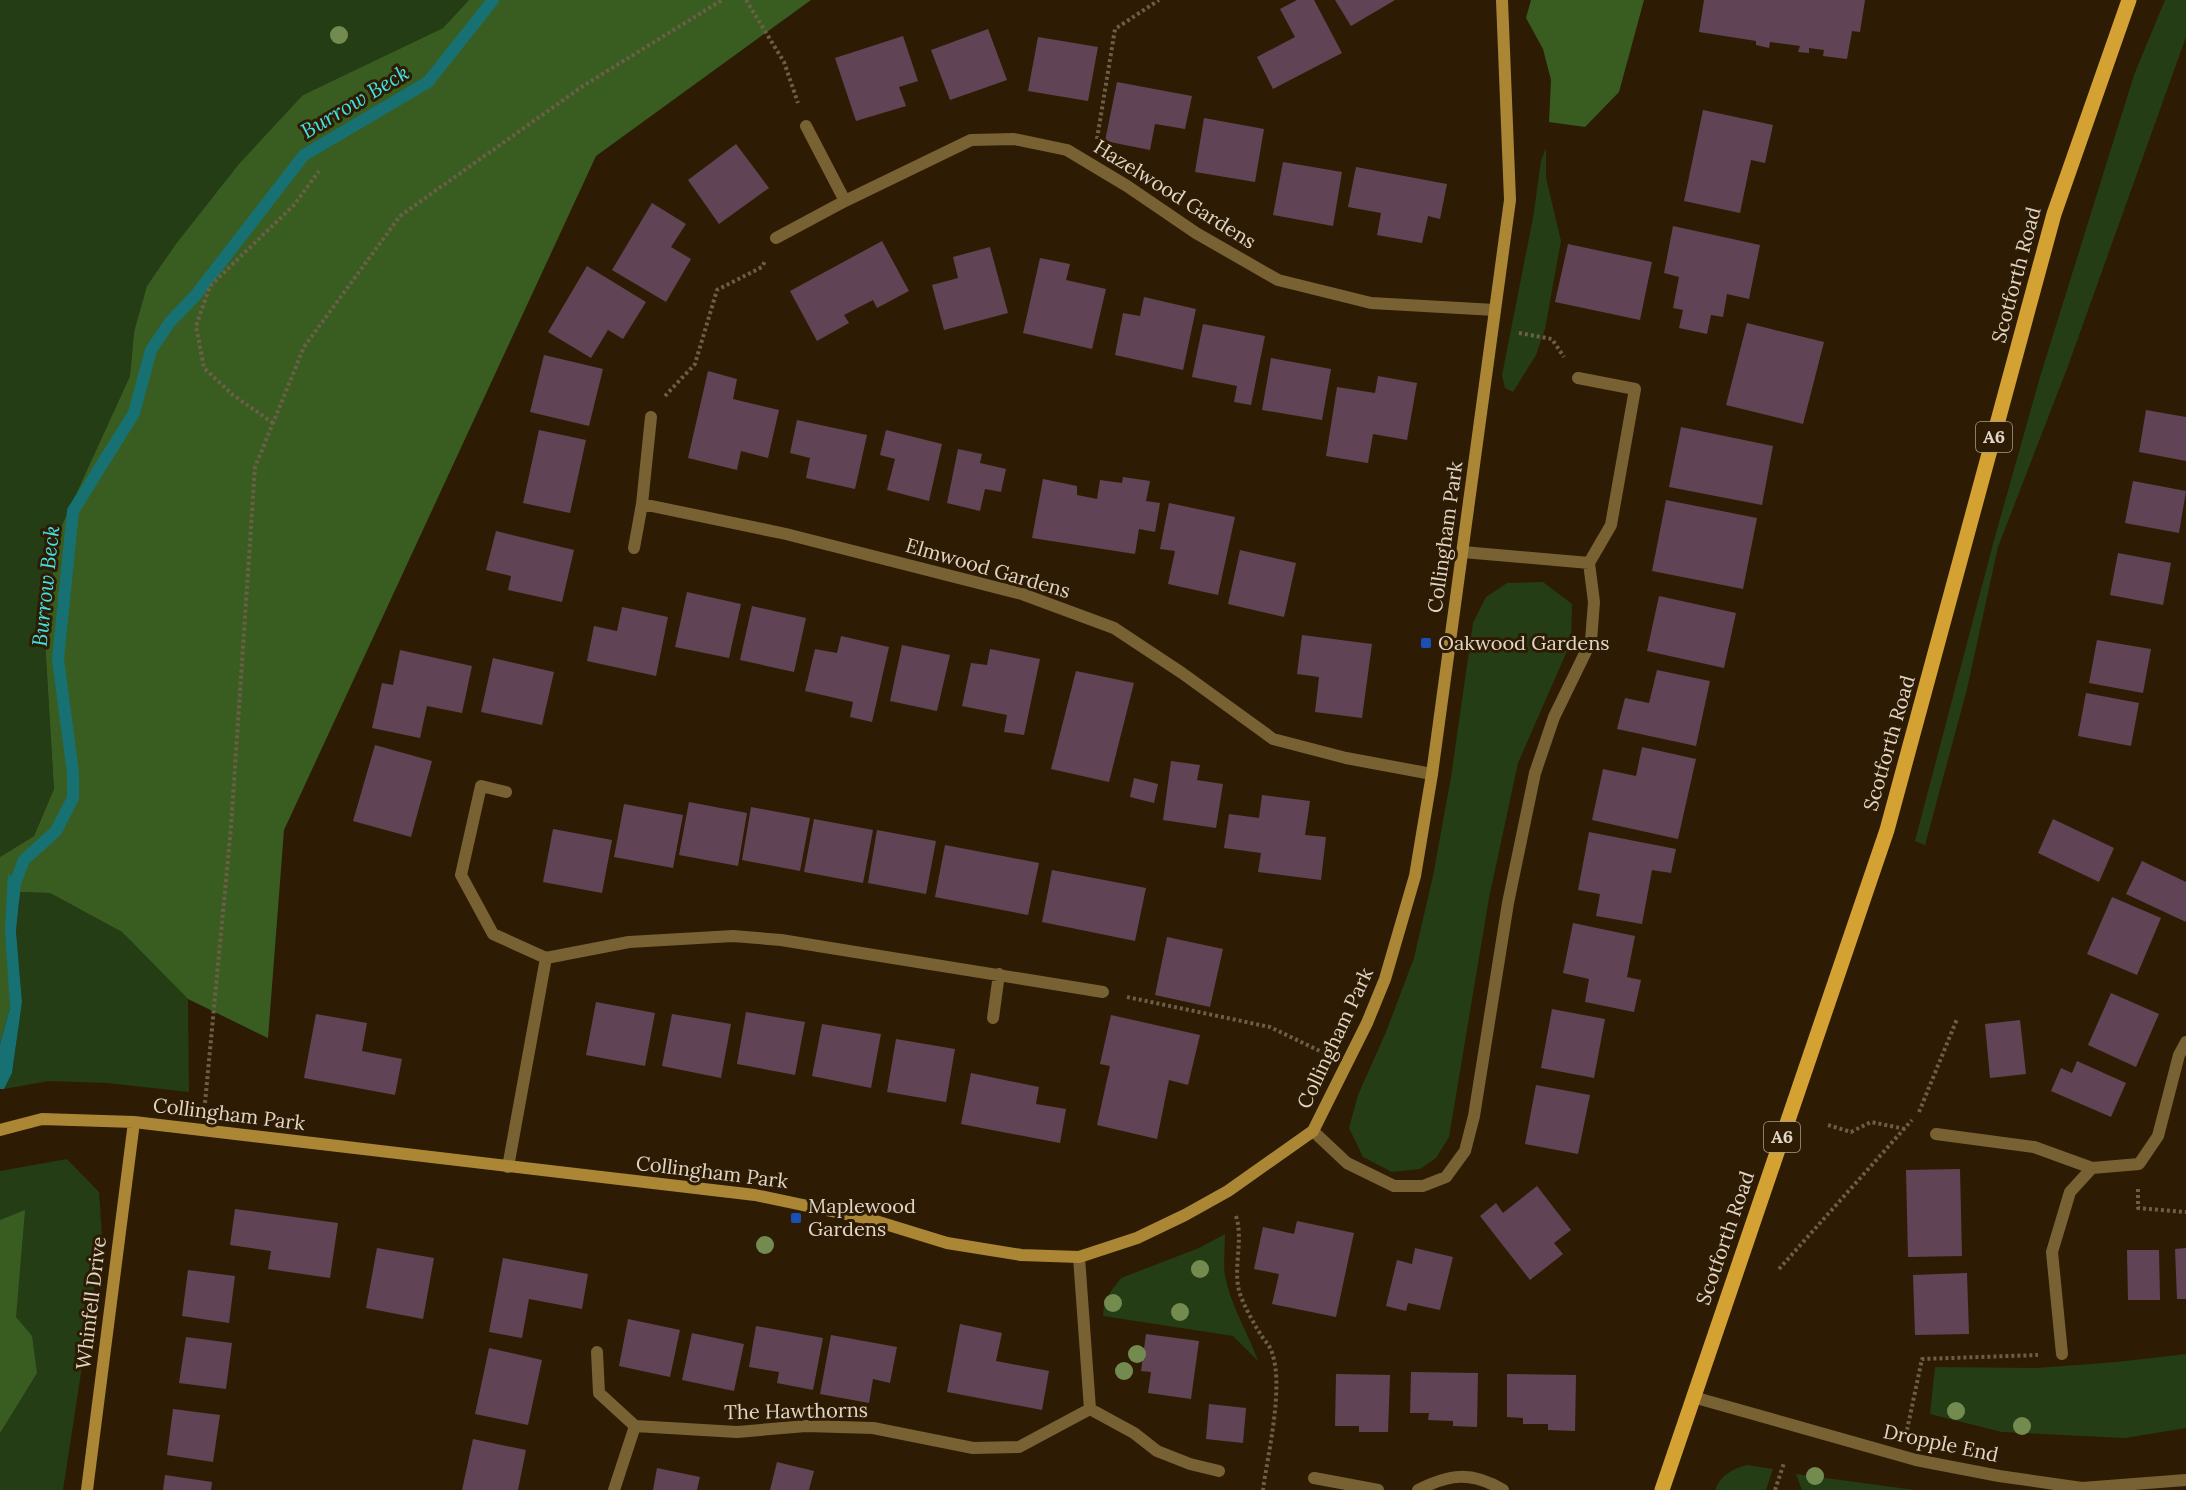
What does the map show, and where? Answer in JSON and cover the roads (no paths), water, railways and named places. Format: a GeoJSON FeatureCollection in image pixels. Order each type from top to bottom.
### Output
{"type":"FeatureCollection","features":[{"type":"Feature","properties":{"kind":"main road","name":"Scotforth Road"},"geometry":{"type":"LineString","coordinates":[[1662,1490],[1887,830],[2054,214],[2129,0]]}},
{"type":"Feature","properties":{"kind":"street","name":"Collingham Park"},"geometry":{"type":"LineString","coordinates":[[0,1130],[42,1119],[134,1122],[755,1195],[869,1219],[947,1243],[1021,1255],[1079,1257],[1137,1238],[1185,1215],[1228,1191],[1313,1131],[1380,990],[1402,927],[1415,876],[1432,774],[1510,200],[1502,0]]}},
{"type":"Feature","properties":{"kind":"street"},"geometry":{"type":"LineString","coordinates":[[806,126],[845,201]]}},
{"type":"Feature","properties":{"kind":"street","name":"Hazelwood Gardens"},"geometry":{"type":"LineString","coordinates":[[776,238],[845,201],[970,140],[1014,139],[1067,150],[1128,186],[1196,232],[1278,280],[1371,303],[1495,310]]}},
{"type":"Feature","properties":{"kind":"street"},"geometry":{"type":"LineString","coordinates":[[1313,1131],[1347,1163],[1394,1186],[1423,1186],[1446,1178],[1465,1151],[1474,1116],[1508,903],[1535,773],[1554,717],[1591,641],[1594,602],[1589,563],[1611,525],[1635,389],[1578,378]]}},
{"type":"Feature","properties":{"kind":"street"},"geometry":{"type":"LineString","coordinates":[[634,548],[642,504],[651,417]]}},
{"type":"Feature","properties":{"kind":"street","name":"Elmwood Gardens"},"geometry":{"type":"LineString","coordinates":[[642,504],[786,534],[1023,594],[1114,628],[1182,673],[1273,739],[1346,758],[1432,774]]}},
{"type":"Feature","properties":{"kind":"street"},"geometry":{"type":"LineString","coordinates":[[1463,552],[1589,563]]}},
{"type":"Feature","properties":{"kind":"street"},"geometry":{"type":"LineString","coordinates":[[506,792],[481,786],[461,875],[493,934],[546,958],[629,942],[733,936],[781,940],[1103,992]]}},
{"type":"Feature","properties":{"kind":"street"},"geometry":{"type":"LineString","coordinates":[[508,1167],[546,958]]}},
{"type":"Feature","properties":{"kind":"street"},"geometry":{"type":"LineString","coordinates":[[993,1018],[999,974]]}},
{"type":"Feature","properties":{"kind":"street"},"geometry":{"type":"LineString","coordinates":[[1936,1134],[2034,1147],[2092,1168],[2139,1164],[2158,1136],[2179,1055],[2186,1042]]}},
{"type":"Feature","properties":{"kind":"street","name":"Whinfell Drive"},"geometry":{"type":"LineString","coordinates":[[87,1490],[134,1122]]}},
{"type":"Feature","properties":{"kind":"street"},"geometry":{"type":"LineString","coordinates":[[2062,1354],[2052,1252],[2070,1192],[2092,1168]]}},
{"type":"Feature","properties":{"kind":"street"},"geometry":{"type":"LineString","coordinates":[[1079,1257],[1090,1409],[1134,1433],[1157,1451],[1190,1464],[1219,1471]]}},
{"type":"Feature","properties":{"kind":"street"},"geometry":{"type":"LineString","coordinates":[[597,1352],[599,1393],[635,1426],[614,1490]]}},
{"type":"Feature","properties":{"kind":"street","name":"Dropple End"},"geometry":{"type":"LineString","coordinates":[[1693,1397],[1896,1454],[1999,1476],[2082,1488],[2186,1480]]}},
{"type":"Feature","properties":{"kind":"street","name":"The Hawthorns"},"geometry":{"type":"LineString","coordinates":[[635,1426],[737,1432],[806,1426],[873,1428],[973,1449],[1019,1447],[1090,1409]]}},
{"type":"Feature","properties":{"kind":"street"},"geometry":{"type":"LineString","coordinates":[[1418,1490],[1432,1483],[1457,1476],[1489,1482],[1503,1490]]}},
{"type":"Feature","properties":{"kind":"street"},"geometry":{"type":"LineString","coordinates":[[1314,1478],[1378,1490]]}},
{"type":"Feature","properties":{"kind":"water"},"geometry":{"type":"Polygon","coordinates":[[[8,873],[20,892],[16,931],[22,1002],[12,1073],[4,1089],[0,1089],[0,1044],[10,1007],[5,931],[8,873]]]}},
{"type":"Feature","properties":{"kind":"waterway","name":"Burrow Beck"},"geometry":{"type":"LineString","coordinates":[[13,900],[15,883],[24,860],[56,831],[73,798],[73,773],[58,659],[73,511],[134,413],[151,350],[170,322],[195,296],[304,155],[428,82],[493,0]]}},
{"type":"Feature","properties":{"kind":"place","name":"Oakwood Gardens"},"geometry":{"type":"Point","coordinates":[1426,643]}},
{"type":"Feature","properties":{"kind":"place","name":"Maplewood Gardens"},"geometry":{"type":"Point","coordinates":[796,1218]}}]}
